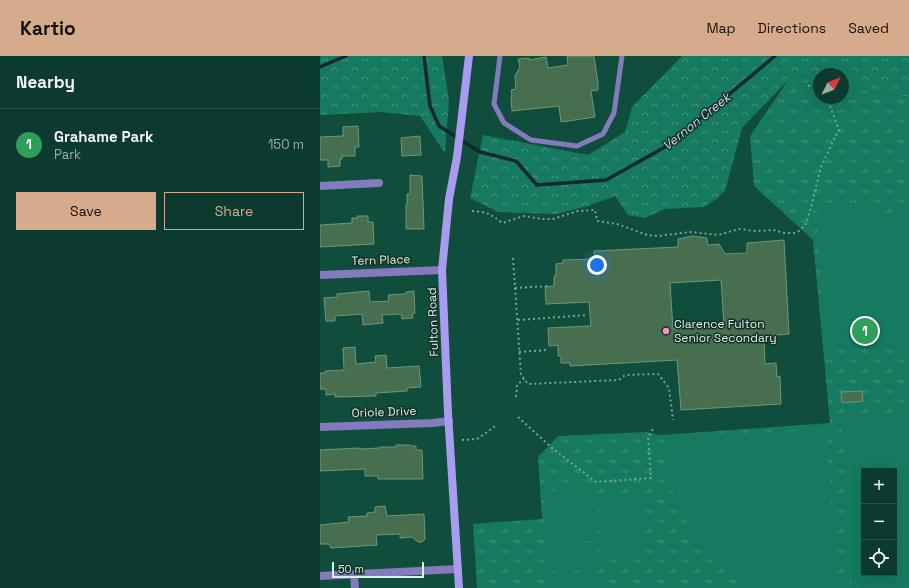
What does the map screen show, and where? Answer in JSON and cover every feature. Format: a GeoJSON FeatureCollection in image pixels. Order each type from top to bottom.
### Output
{"type":"FeatureCollection","features":[{"type":"Feature","properties":{"kind":"street","name":"Fulton Road"},"geometry":{"type":"LineString","coordinates":[[459,588],[442,270],[449,199],[458,157],[469,56]]}},
{"type":"Feature","properties":{"kind":"street"},"geometry":{"type":"LineString","coordinates":[[320,186],[379,183]]}},
{"type":"Feature","properties":{"kind":"street","name":"Tern Place"},"geometry":{"type":"LineString","coordinates":[[320,275],[442,270]]}},
{"type":"Feature","properties":{"kind":"street","name":"Oriole Drive"},"geometry":{"type":"LineString","coordinates":[[320,427],[449,421]]}},
{"type":"Feature","properties":{"kind":"street"},"geometry":{"type":"LineString","coordinates":[[320,576],[458,569]]}},
{"type":"Feature","properties":{"kind":"street"},"geometry":{"type":"LineString","coordinates":[[354,575],[355,588]]}},
{"type":"Feature","properties":{"kind":"lane"},"geometry":{"type":"LineString","coordinates":[[500,56],[494,104],[504,123],[531,140],[577,146],[603,134],[614,112],[622,56]]}},
{"type":"Feature","properties":{"kind":"path"},"geometry":{"type":"LineString","coordinates":[[808,86],[813,86]]}},
{"type":"Feature","properties":{"kind":"path"},"geometry":{"type":"LineString","coordinates":[[472,211],[483,211],[492,214],[502,223],[524,216],[553,219],[578,212],[595,210],[597,221],[617,224],[647,235],[657,236],[691,232],[718,235],[739,229],[756,231],[774,230],[784,233],[794,233],[799,231],[806,224],[821,167],[839,130],[829,104]]}},
{"type":"Feature","properties":{"kind":"path"},"geometry":{"type":"LineString","coordinates":[[513,258],[521,375],[528,384],[619,380],[625,375],[658,374],[669,388],[673,420]]}},
{"type":"Feature","properties":{"kind":"path"},"geometry":{"type":"LineString","coordinates":[[515,288],[549,286]]}},
{"type":"Feature","properties":{"kind":"path"},"geometry":{"type":"LineString","coordinates":[[517,320],[588,316]]}},
{"type":"Feature","properties":{"kind":"path"},"geometry":{"type":"LineString","coordinates":[[519,352],[547,350]]}},
{"type":"Feature","properties":{"kind":"path"},"geometry":{"type":"LineString","coordinates":[[516,398],[517,385],[524,379]]}},
{"type":"Feature","properties":{"kind":"path"},"geometry":{"type":"LineString","coordinates":[[518,417],[552,448],[596,482],[651,478],[648,437],[653,429]]}},
{"type":"Feature","properties":{"kind":"path"},"geometry":{"type":"LineString","coordinates":[[462,440],[477,439],[497,425]]}},
{"type":"Feature","properties":{"kind":"green space"},"geometry":{"type":"Polygon","coordinates":[[[320,56],[442,56],[449,101],[445,153],[420,116],[382,112],[320,115],[320,56]]]}},
{"type":"Feature","properties":{"kind":"green space"},"geometry":{"type":"Polygon","coordinates":[[[682,56],[909,56],[909,97],[872,93],[849,82],[849,68],[813,68],[813,73],[789,79],[742,128],[725,191],[704,207],[665,209],[645,218],[628,215],[615,196],[588,206],[556,214],[498,212],[470,198],[483,135],[588,155],[625,132],[632,107],[682,56]]]}},
{"type":"Feature","properties":{"kind":"green space"},"geometry":{"type":"Polygon","coordinates":[[[813,73],[813,104],[849,104],[849,82],[872,93],[909,97],[909,588],[477,588],[473,524],[542,519],[538,457],[558,436],[646,432],[660,435],[830,423],[813,240],[754,186],[750,136],[789,79],[813,73]]]}},
{"type":"Feature","properties":{"kind":"green space"},"geometry":{"type":"Polygon","coordinates":[[[855,204],[909,219],[909,346],[835,350],[826,342],[816,205],[855,204]]]}},
{"type":"Feature","properties":{"kind":"green space"},"geometry":{"type":"Polygon","coordinates":[[[909,415],[909,584],[903,588],[852,588],[843,428],[854,417],[909,415]]]}},
{"type":"Feature","properties":{"kind":"green space"},"geometry":{"type":"Polygon","coordinates":[[[818,430],[827,439],[836,588],[766,588],[730,569],[692,531],[669,483],[664,441],[772,432],[818,430]]]}},
{"type":"Feature","properties":{"kind":"green space"},"geometry":{"type":"Polygon","coordinates":[[[593,489],[594,514],[548,517],[546,492],[593,489]]]}},
{"type":"Feature","properties":{"kind":"green space"},"geometry":{"type":"Polygon","coordinates":[[[639,492],[643,557],[601,559],[598,494],[639,492]]]}},
{"type":"Feature","properties":{"kind":"green space"},"geometry":{"type":"Polygon","coordinates":[[[594,517],[596,541],[549,544],[548,520],[594,517]]]}},
{"type":"Feature","properties":{"kind":"green space"},"geometry":{"type":"Polygon","coordinates":[[[595,544],[597,569],[550,572],[549,547],[595,544]]]}},
{"type":"Feature","properties":{"kind":"green space"},"geometry":{"type":"Polygon","coordinates":[[[598,571],[599,588],[552,588],[551,574],[598,571]]]}},
{"type":"Feature","properties":{"kind":"building"},"geometry":{"type":"Polygon","coordinates":[[[567,56],[594,56],[598,90],[591,91],[595,117],[561,122],[559,106],[512,111],[511,90],[516,89],[515,76],[520,67],[518,59],[529,58],[529,60],[546,57],[548,68],[568,65],[567,56]]]}},
{"type":"Feature","properties":{"kind":"building"},"geometry":{"type":"Polygon","coordinates":[[[358,126],[359,147],[355,147],[355,156],[342,156],[342,159],[340,159],[340,166],[328,167],[328,160],[320,160],[320,137],[343,136],[343,127],[358,126]]]}},
{"type":"Feature","properties":{"kind":"building"},"geometry":{"type":"Polygon","coordinates":[[[420,136],[421,155],[402,156],[401,138],[420,136]]]}},
{"type":"Feature","properties":{"kind":"building"},"geometry":{"type":"Polygon","coordinates":[[[410,175],[422,176],[424,229],[406,229],[406,205],[407,194],[410,194],[410,175]]]}},
{"type":"Feature","properties":{"kind":"building"},"geometry":{"type":"Polygon","coordinates":[[[357,216],[368,216],[368,222],[373,222],[374,244],[320,247],[320,225],[352,223],[352,218],[358,218],[357,216]]]}},
{"type":"Feature","properties":{"kind":"building"},"geometry":{"type":"Polygon","coordinates":[[[692,236],[707,238],[708,245],[719,244],[725,254],[747,253],[747,243],[784,240],[789,334],[764,336],[765,364],[776,363],[777,377],[780,376],[781,404],[681,410],[677,360],[570,366],[570,363],[561,363],[561,356],[558,356],[558,345],[549,346],[548,328],[591,326],[589,302],[546,304],[545,287],[554,286],[556,264],[563,263],[563,260],[595,259],[594,251],[678,247],[678,239],[692,236]],[[721,280],[670,283],[673,329],[724,326],[721,280]]]}},
{"type":"Feature","properties":{"kind":"building"},"geometry":{"type":"Polygon","coordinates":[[[369,291],[370,302],[389,301],[388,295],[405,294],[406,292],[414,291],[415,313],[412,314],[413,318],[402,319],[401,314],[382,315],[383,323],[363,325],[362,314],[335,316],[335,321],[326,321],[324,298],[337,297],[337,294],[369,291]]]}},
{"type":"Feature","properties":{"kind":"building"},"geometry":{"type":"Polygon","coordinates":[[[355,347],[356,364],[376,362],[375,356],[386,355],[387,368],[419,366],[421,387],[407,388],[407,391],[376,393],[376,396],[335,397],[335,394],[326,395],[326,389],[320,389],[320,373],[325,373],[325,371],[344,370],[343,348],[355,347]]]}},
{"type":"Feature","properties":{"kind":"building"},"geometry":{"type":"Polygon","coordinates":[[[862,391],[863,401],[842,403],[841,392],[862,391]]]}},
{"type":"Feature","properties":{"kind":"building"},"geometry":{"type":"Polygon","coordinates":[[[396,445],[416,446],[416,450],[422,450],[423,479],[378,479],[378,476],[365,476],[365,469],[320,471],[320,450],[396,447],[396,445]]]}},
{"type":"Feature","properties":{"kind":"building"},"geometry":{"type":"Polygon","coordinates":[[[385,506],[387,516],[424,514],[425,539],[422,542],[418,542],[412,537],[400,538],[400,534],[376,535],[377,545],[331,548],[329,544],[320,544],[320,525],[349,522],[348,517],[367,516],[367,513],[375,512],[375,507],[385,506]]]}},
{"type":"Feature","properties":{"kind":"waterway","name":"Vernon Creek"},"geometry":{"type":"LineString","coordinates":[[320,67],[346,56]]}},
{"type":"Feature","properties":{"kind":"waterway","name":"Vernon Creek"},"geometry":{"type":"LineString","coordinates":[[424,56],[430,106],[439,126],[480,152],[516,161],[537,185],[606,180],[667,146],[775,56]]}},
{"type":"Feature","properties":{"kind":"place","name":"Clarence Fulton Senior Secondary"},"geometry":{"type":"Point","coordinates":[666,331]}},
{"type":"Feature","properties":{"kind":"place","name":"Grahame Park"},"geometry":{"type":"Point","coordinates":[865,331]}}]}
